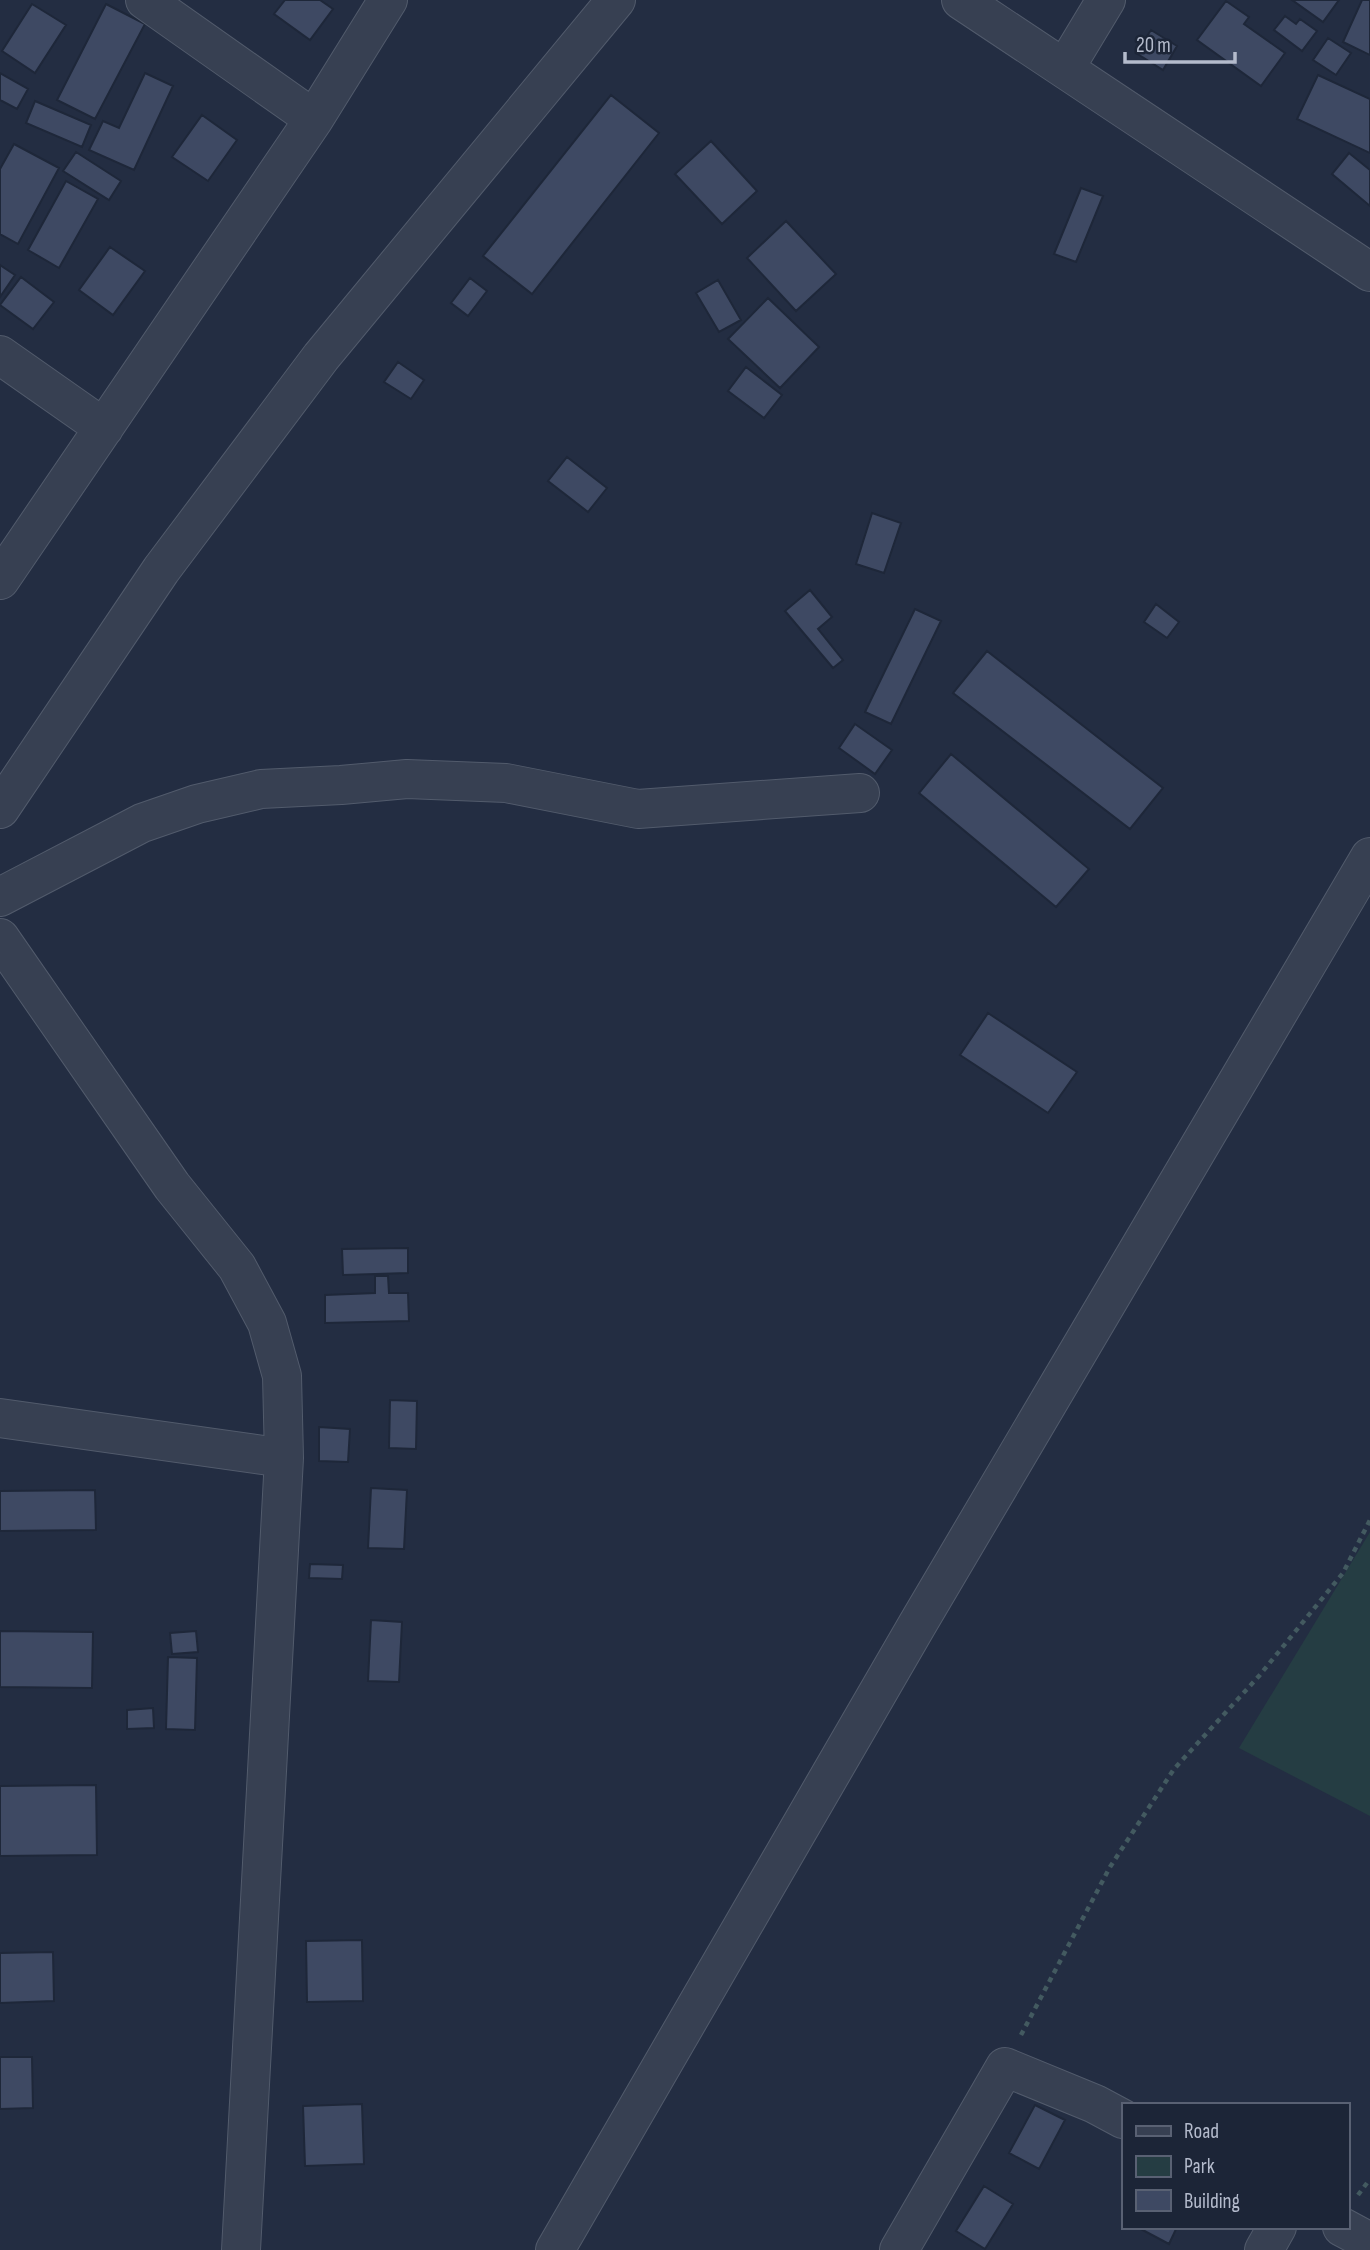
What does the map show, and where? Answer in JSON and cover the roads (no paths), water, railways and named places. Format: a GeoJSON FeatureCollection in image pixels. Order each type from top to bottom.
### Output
{"type":"FeatureCollection","features":[{"type":"Feature","properties":{"kind":"street"},"geometry":{"type":"LineString","coordinates":[[145,0],[314,119]]}},
{"type":"Feature","properties":{"kind":"street"},"geometry":{"type":"LineString","coordinates":[[0,580],[314,119],[388,0]]}},
{"type":"Feature","properties":{"kind":"street"},"geometry":{"type":"LineString","coordinates":[[0,809],[161,570],[321,357],[616,0]]}},
{"type":"Feature","properties":{"kind":"street"},"geometry":{"type":"LineString","coordinates":[[961,0],[1370,272]]}},
{"type":"Feature","properties":{"kind":"street"},"geometry":{"type":"LineString","coordinates":[[1065,68],[1105,0]]}},
{"type":"Feature","properties":{"kind":"street"},"geometry":{"type":"LineString","coordinates":[[0,355],[104,428]]}},
{"type":"Feature","properties":{"kind":"street"},"geometry":{"type":"LineString","coordinates":[[0,897],[142,823],[198,804],[261,789],[407,779],[506,783],[638,809],[860,793]]}},
{"type":"Feature","properties":{"kind":"street"},"geometry":{"type":"LineString","coordinates":[[555,2250],[924,1613],[1370,857]]}},
{"type":"Feature","properties":{"kind":"street"},"geometry":{"type":"LineString","coordinates":[[0,938],[172,1186],[237,1267],[267,1323],[282,1376],[284,1458],[241,2250]]}},
{"type":"Feature","properties":{"kind":"street"},"geometry":{"type":"LineString","coordinates":[[0,1418],[284,1458]]}},
{"type":"Feature","properties":{"kind":"street"},"geometry":{"type":"LineString","coordinates":[[899,2250],[1004,2067],[1095,2104],[1122,2118]]}},
{"type":"Feature","properties":{"kind":"street"},"geometry":{"type":"LineString","coordinates":[[1264,2250],[1277,2229]]}},
{"type":"Feature","properties":{"kind":"street"},"geometry":{"type":"LineString","coordinates":[[1346,2229],[1370,2242]]}}]}
